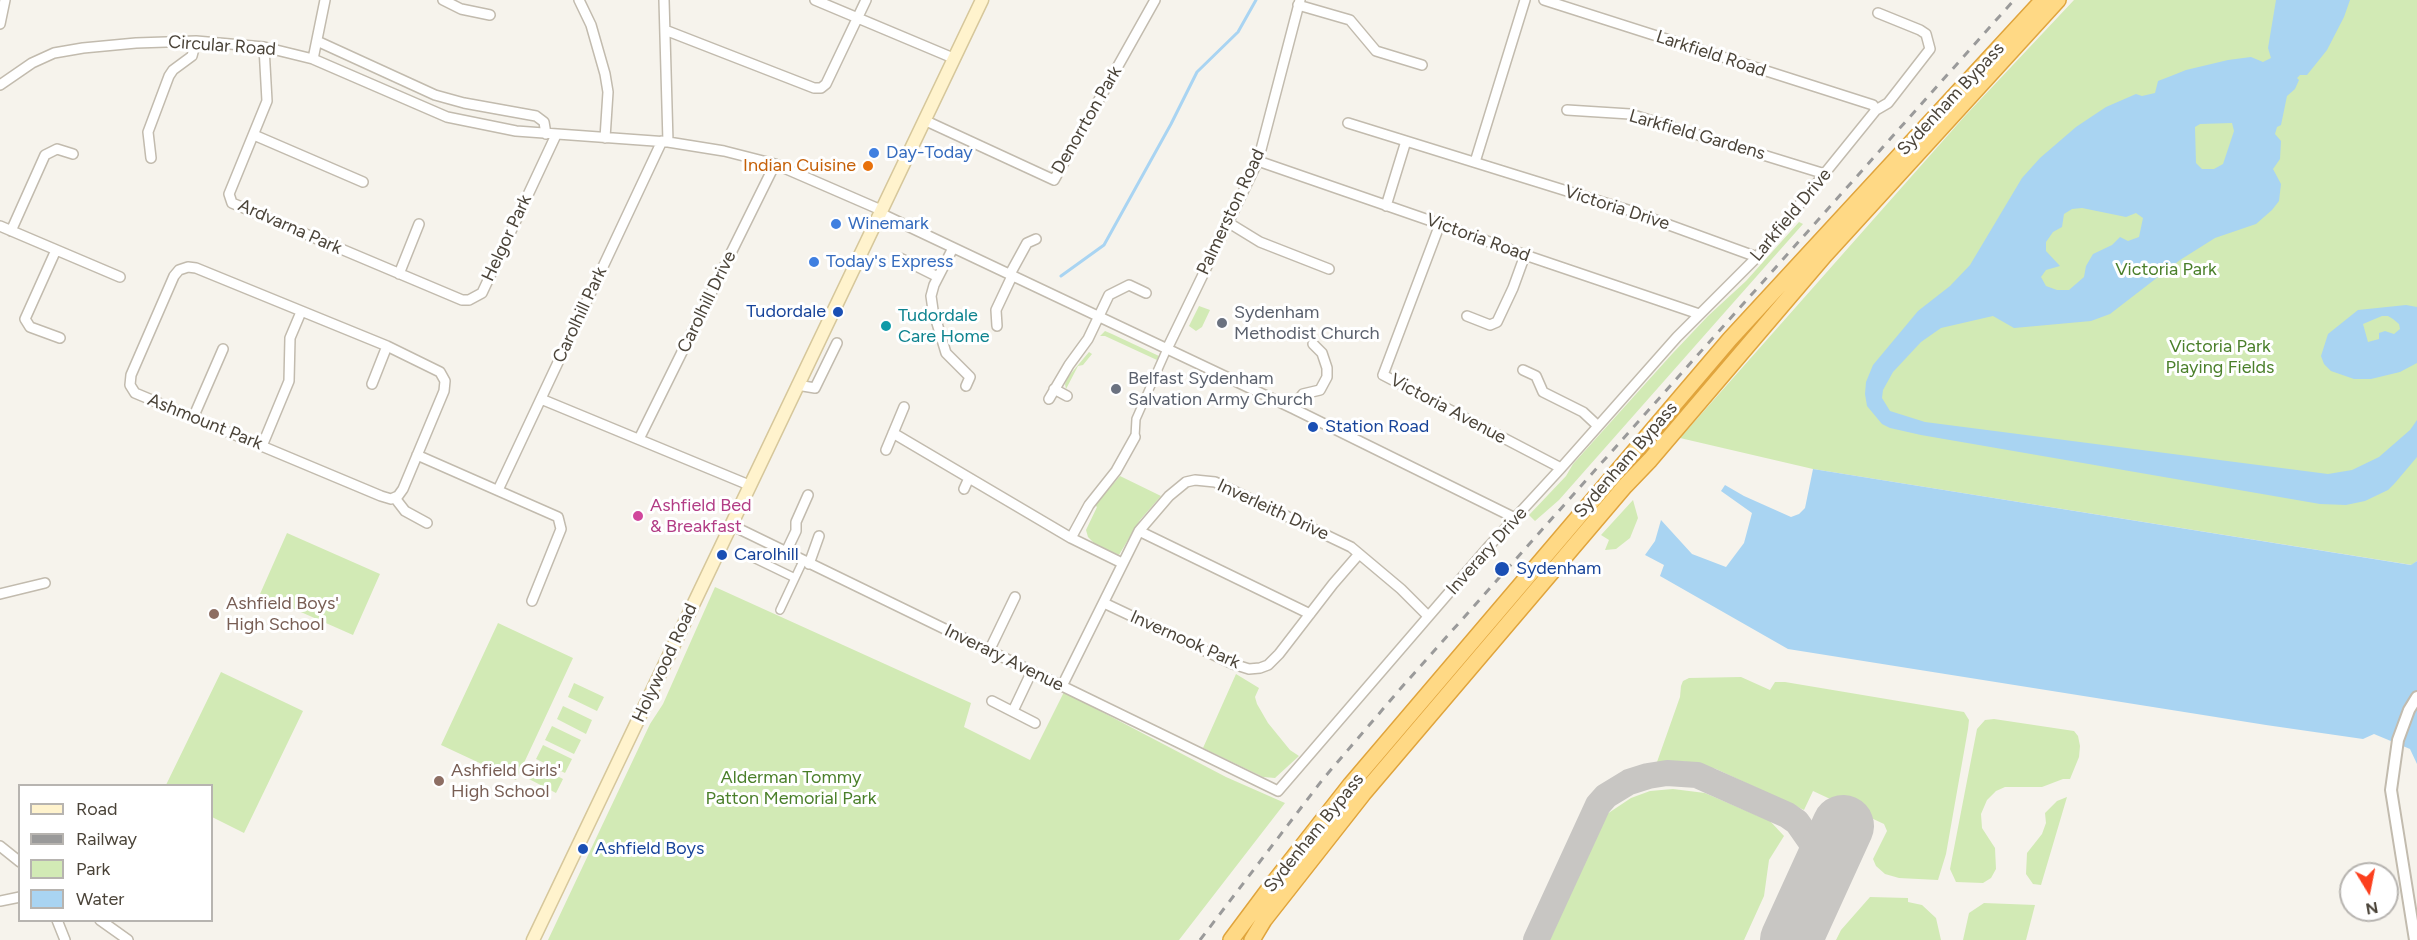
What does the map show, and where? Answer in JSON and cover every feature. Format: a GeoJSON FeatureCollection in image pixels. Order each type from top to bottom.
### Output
{"type":"FeatureCollection","features":[{"type":"Feature","properties":{"kind":"highway","name":"Sydenham Bypass"},"geometry":{"type":"LineString","coordinates":[[1231,940],[1351,784],[1707,366],[2043,0]]}},
{"type":"Feature","properties":{"kind":"highway","name":"Sydenham Bypass"},"geometry":{"type":"LineString","coordinates":[[1252,940],[1264,920],[1363,794],[1625,486],[1650,460],[1825,255],[2058,0]]}},
{"type":"Feature","properties":{"kind":"main road","name":"Holywood Road"},"geometry":{"type":"LineString","coordinates":[[533,940],[982,0]]}},
{"type":"Feature","properties":{"kind":"street"},"geometry":{"type":"LineString","coordinates":[[0,24],[5,0]]}},
{"type":"Feature","properties":{"kind":"street"},"geometry":{"type":"LineString","coordinates":[[313,59],[325,0]]}},
{"type":"Feature","properties":{"kind":"street"},"geometry":{"type":"LineString","coordinates":[[443,0],[461,9],[489,15]]}},
{"type":"Feature","properties":{"kind":"street"},"geometry":{"type":"LineString","coordinates":[[579,0],[591,25],[605,74],[608,92],[605,138]]}},
{"type":"Feature","properties":{"kind":"street"},"geometry":{"type":"LineString","coordinates":[[664,0],[665,141]]}},
{"type":"Feature","properties":{"kind":"street"},"geometry":{"type":"LineString","coordinates":[[815,0],[953,58]]}},
{"type":"Feature","properties":{"kind":"street"},"geometry":{"type":"LineString","coordinates":[[665,30],[814,88],[821,88],[826,84],[866,0]]}},
{"type":"Feature","properties":{"kind":"street","name":"Denorrton Park"},"geometry":{"type":"LineString","coordinates":[[924,120],[1054,180],[1155,0]]}},
{"type":"Feature","properties":{"kind":"street"},"geometry":{"type":"LineString","coordinates":[[1475,162],[1525,0]]}},
{"type":"Feature","properties":{"kind":"street","name":"Larkfield Road"},"geometry":{"type":"LineString","coordinates":[[1544,0],[1574,4],[1873,105],[1876,110]]}},
{"type":"Feature","properties":{"kind":"street"},"geometry":{"type":"LineString","coordinates":[[1299,2],[1350,20],[1376,51],[1422,65]]}},
{"type":"Feature","properties":{"kind":"street","name":"Palmerston Road"},"geometry":{"type":"LineString","coordinates":[[1167,349],[1258,161],[1299,2]]}},
{"type":"Feature","properties":{"kind":"street","name":"Larkfield Drive"},"geometry":{"type":"LineString","coordinates":[[1700,314],[1757,257],[1876,110],[1888,103],[1930,49],[1926,34],[1878,13]]}},
{"type":"Feature","properties":{"kind":"street"},"geometry":{"type":"LineString","coordinates":[[151,158],[148,132],[169,76],[173,70],[192,56],[196,41]]}},
{"type":"Feature","properties":{"kind":"street","name":"Circular Road"},"geometry":{"type":"LineString","coordinates":[[1,82],[54,53],[83,48],[196,41],[264,47],[313,59],[447,117],[505,129],[556,135],[665,141],[724,151],[775,164],[880,211]]}},
{"type":"Feature","properties":{"kind":"street"},"geometry":{"type":"LineString","coordinates":[[317,41],[435,95],[491,109],[536,116],[543,122],[546,134]]}},
{"type":"Feature","properties":{"kind":"street","name":"Ardvarna Park"},"geometry":{"type":"LineString","coordinates":[[264,47],[267,101],[230,194],[232,203],[399,274]]}},
{"type":"Feature","properties":{"kind":"street","name":"Larkfield Gardens"},"geometry":{"type":"LineString","coordinates":[[1567,110],[1630,114],[1825,174]]}},
{"type":"Feature","properties":{"kind":"street","name":"Victoria Drive"},"geometry":{"type":"LineString","coordinates":[[1348,123],[1628,210],[1757,257]]}},
{"type":"Feature","properties":{"kind":"street"},"geometry":{"type":"LineString","coordinates":[[254,135],[363,182]]}},
{"type":"Feature","properties":{"kind":"street","name":"Helgor Park"},"geometry":{"type":"LineString","coordinates":[[399,274],[462,300],[477,298],[482,293],[556,135]]}},
{"type":"Feature","properties":{"kind":"street","name":"Carolhill Park"},"geometry":{"type":"LineString","coordinates":[[498,489],[665,141]]}},
{"type":"Feature","properties":{"kind":"street"},"geometry":{"type":"LineString","coordinates":[[1386,206],[1407,141]]}},
{"type":"Feature","properties":{"kind":"street"},"geometry":{"type":"LineString","coordinates":[[11,231],[45,155],[57,149],[73,154]]}},
{"type":"Feature","properties":{"kind":"street","name":"Victoria Road"},"geometry":{"type":"LineString","coordinates":[[1258,161],[1700,314]]}},
{"type":"Feature","properties":{"kind":"street","name":"Carolhill Drive"},"geometry":{"type":"LineString","coordinates":[[639,439],[775,164]]}},
{"type":"Feature","properties":{"kind":"street"},"geometry":{"type":"LineString","coordinates":[[880,211],[953,248],[1292,408],[1515,518]]}},
{"type":"Feature","properties":{"kind":"street"},"geometry":{"type":"LineString","coordinates":[[1229,223],[1260,242],[1329,269]]}},
{"type":"Feature","properties":{"kind":"street"},"geometry":{"type":"LineString","coordinates":[[399,274],[419,224]]}},
{"type":"Feature","properties":{"kind":"street","name":"Victoria Avenue"},"geometry":{"type":"LineString","coordinates":[[1440,224],[1383,375],[1561,468]]}},
{"type":"Feature","properties":{"kind":"street"},"geometry":{"type":"LineString","coordinates":[[0,226],[120,277]]}},
{"type":"Feature","properties":{"kind":"street"},"geometry":{"type":"LineString","coordinates":[[997,326],[996,310],[1011,275],[1027,243],[1036,239]]}},
{"type":"Feature","properties":{"kind":"street"},"geometry":{"type":"LineString","coordinates":[[953,248],[931,296],[936,327],[946,353],[970,377],[966,386]]}},
{"type":"Feature","properties":{"kind":"street"},"geometry":{"type":"LineString","coordinates":[[56,250],[25,316],[25,322],[30,327],[60,338]]}},
{"type":"Feature","properties":{"kind":"street"},"geometry":{"type":"LineString","coordinates":[[1467,316],[1486,324],[1497,322],[1525,255]]}},
{"type":"Feature","properties":{"kind":"street"},"geometry":{"type":"LineString","coordinates":[[900,258],[938,277]]}},
{"type":"Feature","properties":{"kind":"street","name":"Ashmount Park"},"geometry":{"type":"LineString","coordinates":[[184,268],[196,268],[387,346],[436,369],[445,381],[444,391],[403,489],[394,498],[381,496],[138,395],[131,388],[130,383],[177,272],[184,268]]}},
{"type":"Feature","properties":{"kind":"street"},"geometry":{"type":"LineString","coordinates":[[1050,399],[1069,364],[1086,343],[1108,295],[1129,285],[1146,293]]}},
{"type":"Feature","properties":{"kind":"street"},"geometry":{"type":"LineString","coordinates":[[262,446],[289,381],[290,338],[301,312]]}},
{"type":"Feature","properties":{"kind":"street","name":"Inverary Drive"},"geometry":{"type":"LineString","coordinates":[[1278,791],[1428,616],[1700,314]]}},
{"type":"Feature","properties":{"kind":"street"},"geometry":{"type":"LineString","coordinates":[[797,385],[815,388],[837,343]]}},
{"type":"Feature","properties":{"kind":"street"},"geometry":{"type":"LineString","coordinates":[[1292,408],[1303,394],[1320,390],[1325,382],[1328,371],[1325,349],[1312,344]]}},
{"type":"Feature","properties":{"kind":"street"},"geometry":{"type":"LineString","coordinates":[[372,384],[387,346]]}},
{"type":"Feature","properties":{"kind":"street"},"geometry":{"type":"LineString","coordinates":[[193,418],[223,349]]}},
{"type":"Feature","properties":{"kind":"street"},"geometry":{"type":"LineString","coordinates":[[1071,537],[1089,505],[1116,471],[1135,437],[1136,419],[1167,349]]}},
{"type":"Feature","properties":{"kind":"street"},"geometry":{"type":"LineString","coordinates":[[1523,370],[1536,376],[1543,392],[1583,412],[1598,426]]}},
{"type":"Feature","properties":{"kind":"street"},"geometry":{"type":"LineString","coordinates":[[1054,389],[1067,396]]}},
{"type":"Feature","properties":{"kind":"street"},"geometry":{"type":"LineString","coordinates":[[541,399],[749,485]]}},
{"type":"Feature","properties":{"kind":"street"},"geometry":{"type":"LineString","coordinates":[[886,450],[904,408]]}},
{"type":"Feature","properties":{"kind":"street"},"geometry":{"type":"LineString","coordinates":[[893,433],[1071,537],[1122,563]]}},
{"type":"Feature","properties":{"kind":"street"},"geometry":{"type":"LineString","coordinates":[[417,455],[555,514],[561,522],[561,530],[532,601]]}},
{"type":"Feature","properties":{"kind":"street"},"geometry":{"type":"LineString","coordinates":[[964,489],[969,478]]}},
{"type":"Feature","properties":{"kind":"street","name":"Inverleith Drive"},"geometry":{"type":"LineString","coordinates":[[1062,686],[1139,531],[1169,496],[1186,482],[1206,480],[1215,482],[1341,542],[1359,554],[1428,616]]}},
{"type":"Feature","properties":{"kind":"street"},"geometry":{"type":"LineString","coordinates":[[786,552],[808,495]]}},
{"type":"Feature","properties":{"kind":"street"},"geometry":{"type":"LineString","coordinates":[[394,498],[405,511],[427,523]]}},
{"type":"Feature","properties":{"kind":"street","name":"Inverary Avenue"},"geometry":{"type":"LineString","coordinates":[[731,525],[1278,791]]}},
{"type":"Feature","properties":{"kind":"street"},"geometry":{"type":"LineString","coordinates":[[1139,531],[1310,614]]}},
{"type":"Feature","properties":{"kind":"street"},"geometry":{"type":"LineString","coordinates":[[780,610],[819,536]]}},
{"type":"Feature","properties":{"kind":"street"},"geometry":{"type":"LineString","coordinates":[[739,551],[795,578]]}},
{"type":"Feature","properties":{"kind":"street","name":"Invernook Park"},"geometry":{"type":"LineString","coordinates":[[1104,603],[1233,664],[1249,669],[1260,668],[1273,660],[1359,554]]}},
{"type":"Feature","properties":{"kind":"street"},"geometry":{"type":"LineString","coordinates":[[0,594],[45,583]]}},
{"type":"Feature","properties":{"kind":"street"},"geometry":{"type":"LineString","coordinates":[[989,651],[1015,597]]}},
{"type":"Feature","properties":{"kind":"street"},"geometry":{"type":"LineString","coordinates":[[1013,711],[1032,671]]}},
{"type":"Feature","properties":{"kind":"street"},"geometry":{"type":"LineString","coordinates":[[2415,940],[2391,790],[2398,740],[2409,710],[2417,697]]}},
{"type":"Feature","properties":{"kind":"street"},"geometry":{"type":"LineString","coordinates":[[992,701],[1035,723]]}},
{"type":"Feature","properties":{"kind":"street"},"geometry":{"type":"LineString","coordinates":[[0,846],[18,860]]}},
{"type":"Feature","properties":{"kind":"street"},"geometry":{"type":"LineString","coordinates":[[0,901],[18,897]]}},
{"type":"Feature","properties":{"kind":"street"},"geometry":{"type":"LineString","coordinates":[[57,922],[65,940]]}},
{"type":"Feature","properties":{"kind":"street"},"geometry":{"type":"LineString","coordinates":[[101,922],[128,940]]}},
{"type":"Feature","properties":{"kind":"green space","name":"Victoria Park"},"geometry":{"type":"Polygon","coordinates":[[[2074,0],[2417,0],[2417,561],[2412,565],[1813,469],[1680,438],[1964,117],[2074,0]]]}},
{"type":"Feature","properties":{"kind":"green space"},"geometry":{"type":"Polygon","coordinates":[[[1799,222],[1803,224],[1559,500],[1535,521],[1529,515],[1566,476],[1573,464],[1672,354],[1746,281],[1799,222]]]}},
{"type":"Feature","properties":{"kind":"green space"},"geometry":{"type":"Polygon","coordinates":[[[1199,306],[1210,310],[1202,327],[1196,331],[1189,326],[1199,306]]]}},
{"type":"Feature","properties":{"kind":"green space"},"geometry":{"type":"Polygon","coordinates":[[[1105,331],[1159,356],[1157,360],[1105,336],[1100,336],[1105,331]]]}},
{"type":"Feature","properties":{"kind":"green space"},"geometry":{"type":"Polygon","coordinates":[[[1089,352],[1092,354],[1083,365],[1078,366],[1066,389],[1065,384],[1068,377],[1089,352]]]}},
{"type":"Feature","properties":{"kind":"green space"},"geometry":{"type":"Polygon","coordinates":[[[1120,476],[1161,496],[1140,520],[1119,555],[1095,544],[1088,537],[1086,530],[1097,507],[1095,505],[1120,476]]]}},
{"type":"Feature","properties":{"kind":"green space"},"geometry":{"type":"Polygon","coordinates":[[[1633,500],[1638,518],[1630,538],[1616,549],[1605,550],[1609,540],[1601,535],[1633,500]]]}},
{"type":"Feature","properties":{"kind":"green space"},"geometry":{"type":"Polygon","coordinates":[[[287,533],[380,574],[353,635],[260,594],[287,533]]]}},
{"type":"Feature","properties":{"kind":"green space","name":"Alderman Tommy Patton Memorial Park"},"geometry":{"type":"Polygon","coordinates":[[[715,587],[971,703],[964,727],[1030,760],[1064,692],[1226,777],[1285,803],[1179,940],[548,940],[650,724],[663,704],[715,587]]]}},
{"type":"Feature","properties":{"kind":"green space"},"geometry":{"type":"Polygon","coordinates":[[[498,623],[573,658],[516,780],[441,745],[498,623]]]}},
{"type":"Feature","properties":{"kind":"green space"},"geometry":{"type":"Polygon","coordinates":[[[221,672],[303,711],[244,833],[213,818],[213,784],[166,784],[221,672]]]}},
{"type":"Feature","properties":{"kind":"green space"},"geometry":{"type":"Polygon","coordinates":[[[1236,674],[1259,688],[1255,697],[1268,723],[1290,750],[1299,756],[1275,778],[1263,777],[1203,748],[1236,674]]]}},
{"type":"Feature","properties":{"kind":"green space"},"geometry":{"type":"Polygon","coordinates":[[[1741,677],[1770,690],[1775,682],[1785,682],[1964,712],[1969,720],[1968,729],[1946,854],[1938,880],[1899,878],[1885,874],[1876,866],[1873,859],[1887,831],[1884,824],[1813,791],[1804,810],[1716,769],[1682,761],[1657,762],[1680,697],[1683,681],[1689,678],[1741,677]]]}},
{"type":"Feature","properties":{"kind":"green space"},"geometry":{"type":"Polygon","coordinates":[[[574,683],[604,697],[597,711],[568,697],[574,683]]]}},
{"type":"Feature","properties":{"kind":"green space"},"geometry":{"type":"Polygon","coordinates":[[[563,706],[592,720],[586,734],[557,719],[563,706]]]}},
{"type":"Feature","properties":{"kind":"green space"},"geometry":{"type":"Polygon","coordinates":[[[1994,719],[2074,731],[2078,736],[2080,746],[2079,757],[2070,779],[2063,779],[2042,787],[2005,787],[1996,791],[1987,800],[1981,814],[1982,828],[1995,848],[1996,869],[1991,878],[1983,883],[1956,882],[1950,869],[1977,729],[1985,720],[1994,719]]]}},
{"type":"Feature","properties":{"kind":"green space"},"geometry":{"type":"Polygon","coordinates":[[[552,726],[581,740],[574,754],[545,740],[552,726]]]}},
{"type":"Feature","properties":{"kind":"green space"},"geometry":{"type":"Polygon","coordinates":[[[543,745],[572,759],[565,773],[536,759],[543,745]]]}},
{"type":"Feature","properties":{"kind":"green space"},"geometry":{"type":"Polygon","coordinates":[[[534,764],[563,779],[556,793],[527,778],[534,764]]]}},
{"type":"Feature","properties":{"kind":"green space"},"geometry":{"type":"Polygon","coordinates":[[[1673,789],[1705,793],[1770,821],[1784,836],[1769,860],[1764,896],[1744,940],[1549,940],[1607,814],[1631,798],[1650,791],[1673,789]]]}},
{"type":"Feature","properties":{"kind":"green space"},"geometry":{"type":"Polygon","coordinates":[[[2067,797],[2041,885],[2033,884],[2026,874],[2027,853],[2042,834],[2046,823],[2045,813],[2057,801],[2067,797]]]}},
{"type":"Feature","properties":{"kind":"green space"},"geometry":{"type":"Polygon","coordinates":[[[1870,897],[1908,898],[1908,902],[1922,905],[1936,918],[1941,940],[1836,940],[1841,930],[1870,897]]]}},
{"type":"Feature","properties":{"kind":"green space"},"geometry":{"type":"Polygon","coordinates":[[[1984,903],[2035,905],[2026,940],[1963,940],[1969,913],[1984,903]]]}},
{"type":"Feature","properties":{"kind":"water"},"geometry":{"type":"Polygon","coordinates":[[[2276,0],[2350,0],[2327,50],[2307,75],[2300,75],[2297,78],[2299,80],[2295,89],[2287,96],[2281,125],[2277,127],[2275,134],[2281,141],[2280,159],[2273,169],[2281,184],[2279,201],[2272,210],[2256,224],[2215,238],[2180,260],[2110,314],[2091,321],[2014,328],[1993,316],[1941,328],[1921,342],[1893,372],[1883,390],[1882,398],[1890,411],[1925,422],[2328,474],[2352,470],[2379,457],[2410,430],[2417,420],[2417,457],[2388,490],[2365,501],[2346,505],[2320,504],[1921,435],[1882,424],[1867,406],[1865,394],[1866,382],[1873,365],[1918,311],[1950,286],[1970,265],[2022,178],[2040,158],[2076,127],[2106,107],[2136,94],[2142,96],[2155,93],[2158,81],[2186,70],[2228,60],[2251,57],[2263,62],[2271,58],[2268,48],[2276,0]],[[2232,123],[2200,124],[2195,127],[2196,163],[2202,169],[2214,169],[2223,164],[2234,131],[2232,123]],[[2082,208],[2072,209],[2064,214],[2062,227],[2053,232],[2046,242],[2046,251],[2060,266],[2046,270],[2041,277],[2046,286],[2057,290],[2069,290],[2084,277],[2086,266],[2093,254],[2112,245],[2120,237],[2128,241],[2139,237],[2143,218],[2136,213],[2126,217],[2082,208]]]}},
{"type":"Feature","properties":{"kind":"water"},"geometry":{"type":"Polygon","coordinates":[[[2406,305],[2417,307],[2417,363],[2400,372],[2371,379],[2354,379],[2331,371],[2324,364],[2321,356],[2328,334],[2358,310],[2406,305]],[[2382,316],[2363,324],[2368,342],[2379,339],[2379,333],[2385,331],[2394,334],[2400,329],[2399,324],[2388,316],[2382,316]]]}},
{"type":"Feature","properties":{"kind":"water"},"geometry":{"type":"Polygon","coordinates":[[[1813,469],[2411,565],[2417,561],[2417,764],[2410,749],[2374,734],[2363,739],[2266,725],[1788,649],[1660,576],[1664,565],[1645,555],[1655,541],[1661,520],[1692,554],[1726,567],[1744,543],[1752,513],[1721,491],[1725,485],[1791,517],[1799,514],[1805,508],[1813,469]]]}},
{"type":"Feature","properties":{"kind":"waterway"},"geometry":{"type":"LineString","coordinates":[[1061,276],[1104,245],[1197,72],[1238,32],[1256,0]]}},
{"type":"Feature","properties":{"kind":"taxiway"},"geometry":{"type":"LineString","coordinates":[[1536,940],[1598,805],[1606,796],[1629,782],[1648,776],[1667,773],[1697,775],[1787,815],[1797,822],[1811,842],[1817,871],[1814,889]]}},
{"type":"Feature","properties":{"kind":"runway"},"geometry":{"type":"LineString","coordinates":[[1791,940],[1843,826]]}},
{"type":"Feature","properties":{"kind":"railway"},"geometry":{"type":"LineString","coordinates":[[1200,940],[1323,779],[1401,688],[2014,0]]}},
{"type":"Feature","properties":{"kind":"place","name":"Day-Today"},"geometry":{"type":"Point","coordinates":[874,153]}},
{"type":"Feature","properties":{"kind":"place","name":"Indian Cuisine"},"geometry":{"type":"Point","coordinates":[868,166]}},
{"type":"Feature","properties":{"kind":"place","name":"Winemark"},"geometry":{"type":"Point","coordinates":[836,224]}},
{"type":"Feature","properties":{"kind":"place","name":"Today's Express"},"geometry":{"type":"Point","coordinates":[814,262]}},
{"type":"Feature","properties":{"kind":"place","name":"Tudordale"},"geometry":{"type":"Point","coordinates":[838,312]}},
{"type":"Feature","properties":{"kind":"place","name":"Sydenham Methodist Church"},"geometry":{"type":"Point","coordinates":[1222,323]}},
{"type":"Feature","properties":{"kind":"place","name":"Tudordale Care Home"},"geometry":{"type":"Point","coordinates":[886,326]}},
{"type":"Feature","properties":{"kind":"place","name":"Belfast Sydenham Salvation Army Church"},"geometry":{"type":"Point","coordinates":[1116,389]}},
{"type":"Feature","properties":{"kind":"place","name":"Station Road"},"geometry":{"type":"Point","coordinates":[1313,427]}},
{"type":"Feature","properties":{"kind":"place","name":"Ashfield Bed & Breakfast"},"geometry":{"type":"Point","coordinates":[638,516]}},
{"type":"Feature","properties":{"kind":"place","name":"Carolhill"},"geometry":{"type":"Point","coordinates":[722,555]}},
{"type":"Feature","properties":{"kind":"place","name":"Sydenham"},"geometry":{"type":"Point","coordinates":[1502,569]}},
{"type":"Feature","properties":{"kind":"place","name":"Ashfield Boys' High School"},"geometry":{"type":"Point","coordinates":[214,614]}},
{"type":"Feature","properties":{"kind":"place","name":"Ashfield Girls' High School"},"geometry":{"type":"Point","coordinates":[439,781]}},
{"type":"Feature","properties":{"kind":"place","name":"Ashfield Boys"},"geometry":{"type":"Point","coordinates":[583,849]}},
{"type":"Feature","properties":{"kind":"park label","name":"Victoria Park Playing Fields"},"geometry":{"type":"Point","coordinates":[2220,357]}}]}
